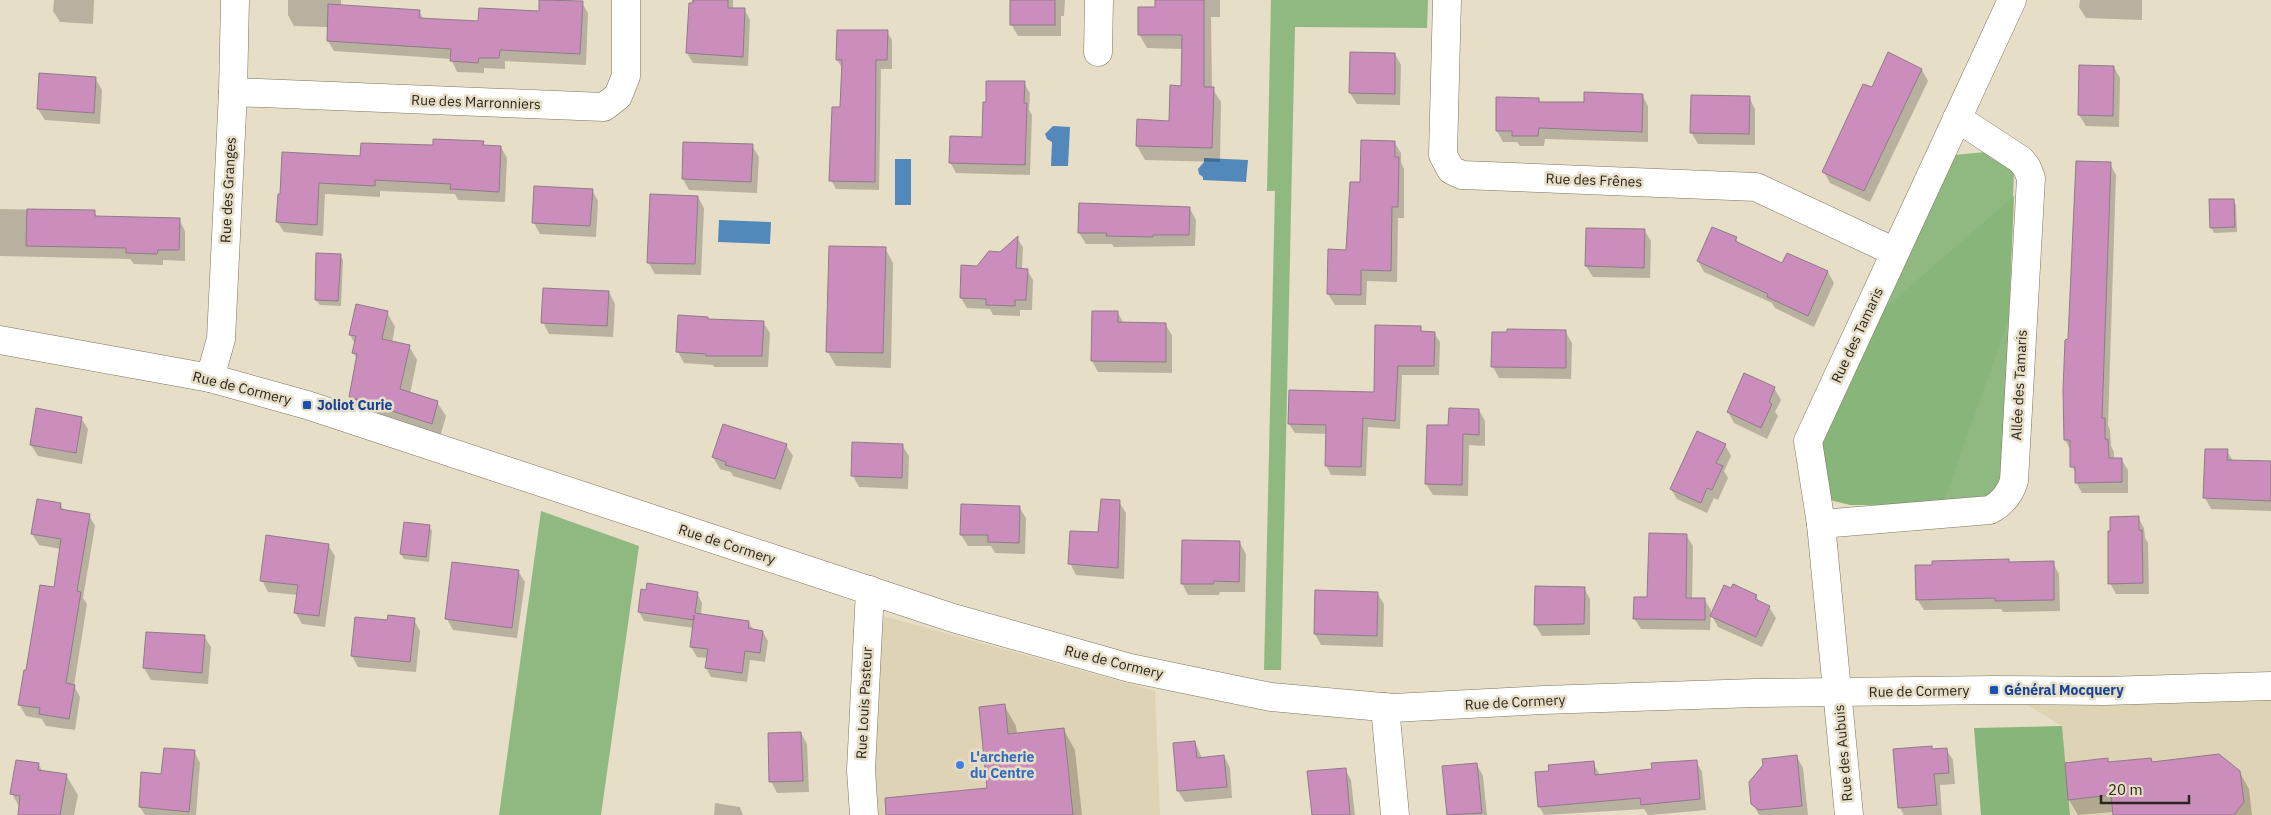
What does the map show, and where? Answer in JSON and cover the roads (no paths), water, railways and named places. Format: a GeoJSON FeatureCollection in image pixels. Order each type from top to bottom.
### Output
{"type":"FeatureCollection","features":[{"type":"Feature","properties":{"kind":"street","name":"Rue des Granges"},"geometry":{"type":"LineString","coordinates":[[210,378],[221,339],[233,92],[235,0]]}},
{"type":"Feature","properties":{"kind":"street","name":"Rue des Marronniers"},"geometry":{"type":"LineString","coordinates":[[233,92],[604,107],[618,96],[626,76],[626,0]]}},
{"type":"Feature","properties":{"kind":"street"},"geometry":{"type":"LineString","coordinates":[[1098,52],[1099,0]]}},
{"type":"Feature","properties":{"kind":"street","name":"Rue des Frênes"},"geometry":{"type":"LineString","coordinates":[[1446,0],[1442,155],[1451,170],[1462,175],[1756,187],[1895,252]]}},
{"type":"Feature","properties":{"kind":"street","name":"Rue des Tamaris"},"geometry":{"type":"LineString","coordinates":[[1837,692],[1821,524],[1808,442],[2012,0]]}},
{"type":"Feature","properties":{"kind":"street","name":"Allée des Tamaris"},"geometry":{"type":"LineString","coordinates":[[1821,524],[1990,510],[2001,504],[2011,491],[2015,471],[2031,178],[2027,168],[2020,160],[1957,118]]}},
{"type":"Feature","properties":{"kind":"street","name":"Rue de Cormery"},"geometry":{"type":"LineString","coordinates":[[0,340],[210,378],[307,404],[953,618],[1130,668],[1271,697],[1385,707],[1837,692],[2106,691],[2271,686]]}},
{"type":"Feature","properties":{"kind":"street","name":"Rue Louis Pasteur"},"geometry":{"type":"LineString","coordinates":[[864,815],[861,770],[870,590]]}},
{"type":"Feature","properties":{"kind":"street","name":"Rue des Aubuis"},"geometry":{"type":"LineString","coordinates":[[1837,692],[1849,815]]}},
{"type":"Feature","properties":{"kind":"street"},"geometry":{"type":"LineString","coordinates":[[1385,707],[1395,815]]}},
{"type":"Feature","properties":{"kind":"water"},"geometry":{"type":"Polygon","coordinates":[[[1053,126],[1070,127],[1068,166],[1051,166],[1052,142],[1047,139],[1045,134],[1053,126]]]}},
{"type":"Feature","properties":{"kind":"water"},"geometry":{"type":"Polygon","coordinates":[[[1204,158],[1248,160],[1246,182],[1203,180],[1198,169],[1204,162],[1204,158]]]}},
{"type":"Feature","properties":{"kind":"water"},"geometry":{"type":"Polygon","coordinates":[[[895,159],[911,159],[911,205],[895,205],[895,159]]]}},
{"type":"Feature","properties":{"kind":"water"},"geometry":{"type":"Polygon","coordinates":[[[719,220],[771,222],[770,244],[718,242],[719,220]]]}},
{"type":"Feature","properties":{"kind":"place","name":"Joliot Curie"},"geometry":{"type":"Point","coordinates":[307,405]}},
{"type":"Feature","properties":{"kind":"place","name":"Général Mocquery"},"geometry":{"type":"Point","coordinates":[1994,690]}},
{"type":"Feature","properties":{"kind":"place","name":"L'archerie du Centre"},"geometry":{"type":"Point","coordinates":[960,765]}}]}
